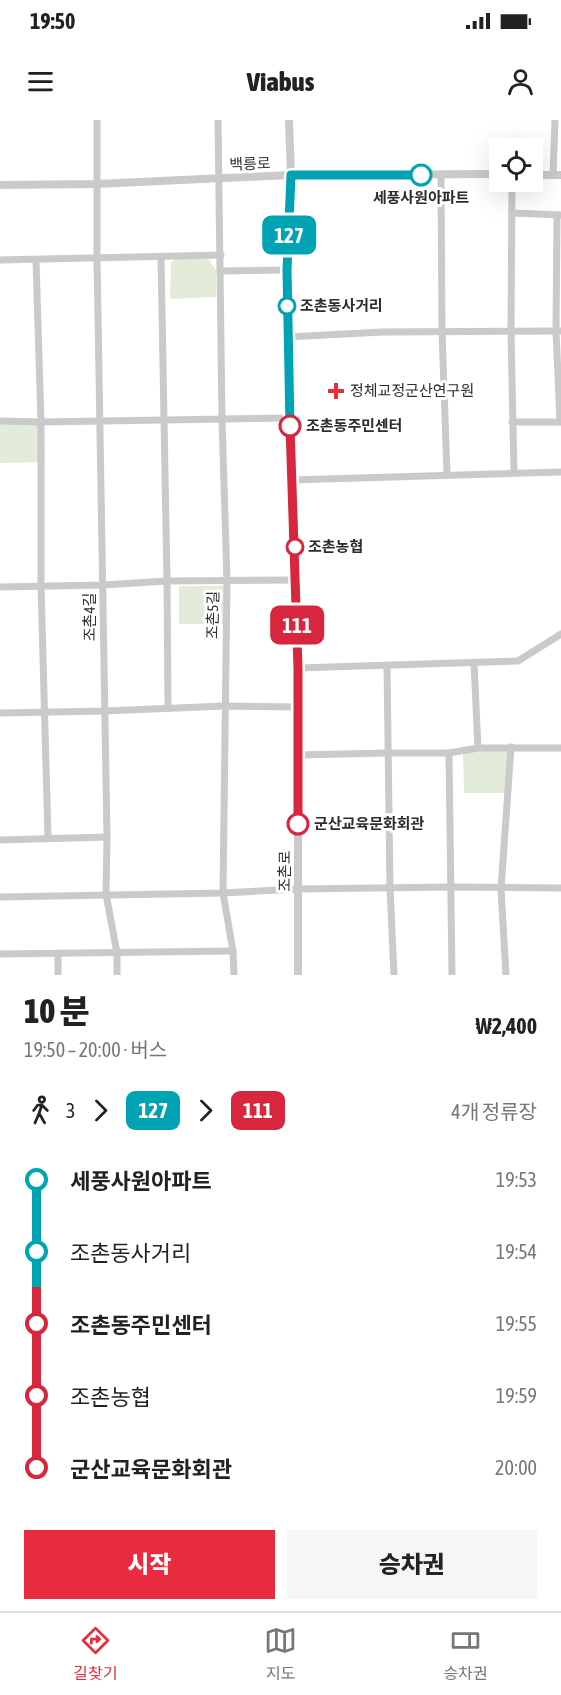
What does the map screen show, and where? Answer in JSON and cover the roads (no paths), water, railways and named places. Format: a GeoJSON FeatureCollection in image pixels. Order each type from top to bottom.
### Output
{"type":"FeatureCollection","features":[{"type":"Feature","properties":{"kind":"street"},"geometry":{"type":"LineString","coordinates":[[96,184],[97,120]]}},
{"type":"Feature","properties":{"kind":"street","name":"백릉로"},"geometry":{"type":"LineString","coordinates":[[218,120],[219,178]]}},
{"type":"Feature","properties":{"kind":"street","name":"조촌로"},"geometry":{"type":"LineString","coordinates":[[290,120],[287,338],[299,707],[298,975]]}},
{"type":"Feature","properties":{"kind":"street"},"geometry":{"type":"LineString","coordinates":[[555,120],[557,175]]}},
{"type":"Feature","properties":{"kind":"street","name":"백릉로"},"geometry":{"type":"LineString","coordinates":[[0,185],[96,184],[291,175],[489,174]]}},
{"type":"Feature","properties":{"kind":"street"},"geometry":{"type":"LineString","coordinates":[[441,175],[442,331],[447,474]]}},
{"type":"Feature","properties":{"kind":"street","name":"조촌5길"},"geometry":{"type":"LineString","coordinates":[[219,178],[227,581],[223,892],[233,951],[234,975]]}},
{"type":"Feature","properties":{"kind":"street","name":"조촌4길"},"geometry":{"type":"LineString","coordinates":[[96,184],[107,837],[106,894],[117,953],[117,975]]}},
{"type":"Feature","properties":{"kind":"street"},"geometry":{"type":"LineString","coordinates":[[512,192],[513,473]]}},
{"type":"Feature","properties":{"kind":"street"},"geometry":{"type":"LineString","coordinates":[[512,213],[559,215],[560,422],[512,422]]}},
{"type":"Feature","properties":{"kind":"street"},"geometry":{"type":"LineString","coordinates":[[0,260],[221,255]]}},
{"type":"Feature","properties":{"kind":"street"},"geometry":{"type":"LineString","coordinates":[[161,257],[168,708]]}},
{"type":"Feature","properties":{"kind":"street"},"geometry":{"type":"LineString","coordinates":[[36,260],[48,838]]}},
{"type":"Feature","properties":{"kind":"street"},"geometry":{"type":"LineString","coordinates":[[220,271],[287,270]]}},
{"type":"Feature","properties":{"kind":"street"},"geometry":{"type":"LineString","coordinates":[[287,338],[383,332],[558,331]]}},
{"type":"Feature","properties":{"kind":"street"},"geometry":{"type":"LineString","coordinates":[[0,421],[290,418]]}},
{"type":"Feature","properties":{"kind":"street"},"geometry":{"type":"LineString","coordinates":[[291,480],[561,472]]}},
{"type":"Feature","properties":{"kind":"street"},"geometry":{"type":"LineString","coordinates":[[0,587],[167,581],[296,580]]}},
{"type":"Feature","properties":{"kind":"street"},"geometry":{"type":"LineString","coordinates":[[298,668],[518,661],[561,634]]}},
{"type":"Feature","properties":{"kind":"street"},"geometry":{"type":"LineString","coordinates":[[474,663],[478,748]]}},
{"type":"Feature","properties":{"kind":"street"},"geometry":{"type":"LineString","coordinates":[[387,665],[390,888],[394,975]]}},
{"type":"Feature","properties":{"kind":"street"},"geometry":{"type":"LineString","coordinates":[[0,713],[225,706],[299,707]]}},
{"type":"Feature","properties":{"kind":"street"},"geometry":{"type":"LineString","coordinates":[[506,975],[501,889],[511,747]]}},
{"type":"Feature","properties":{"kind":"street"},"geometry":{"type":"LineString","coordinates":[[298,755],[449,753],[478,748],[511,747],[561,748]]}},
{"type":"Feature","properties":{"kind":"street"},"geometry":{"type":"LineString","coordinates":[[449,753],[452,975]]}},
{"type":"Feature","properties":{"kind":"street"},"geometry":{"type":"LineString","coordinates":[[0,840],[107,837]]}},
{"type":"Feature","properties":{"kind":"street"},"geometry":{"type":"LineString","coordinates":[[0,897],[298,889],[561,888]]}},
{"type":"Feature","properties":{"kind":"street"},"geometry":{"type":"LineString","coordinates":[[0,954],[233,951]]}},
{"type":"Feature","properties":{"kind":"street"},"geometry":{"type":"LineString","coordinates":[[58,954],[58,975]]}},
{"type":"Feature","properties":{"kind":"place","name":"세풍사원아파트"},"geometry":{"type":"Point","coordinates":[421,175]}},
{"type":"Feature","properties":{"kind":"place","name":"조촌동사거리"},"geometry":{"type":"Point","coordinates":[287,306]}},
{"type":"Feature","properties":{"kind":"place","name":"정체교정군산연구원"},"geometry":{"type":"Point","coordinates":[336,391]}},
{"type":"Feature","properties":{"kind":"place","name":"조촌동주민센터"},"geometry":{"type":"Point","coordinates":[290,426]}},
{"type":"Feature","properties":{"kind":"place","name":"조촌농협"},"geometry":{"type":"Point","coordinates":[295,547]}},
{"type":"Feature","properties":{"kind":"place","name":"군산교육문화회관"},"geometry":{"type":"Point","coordinates":[298,824]}}]}
